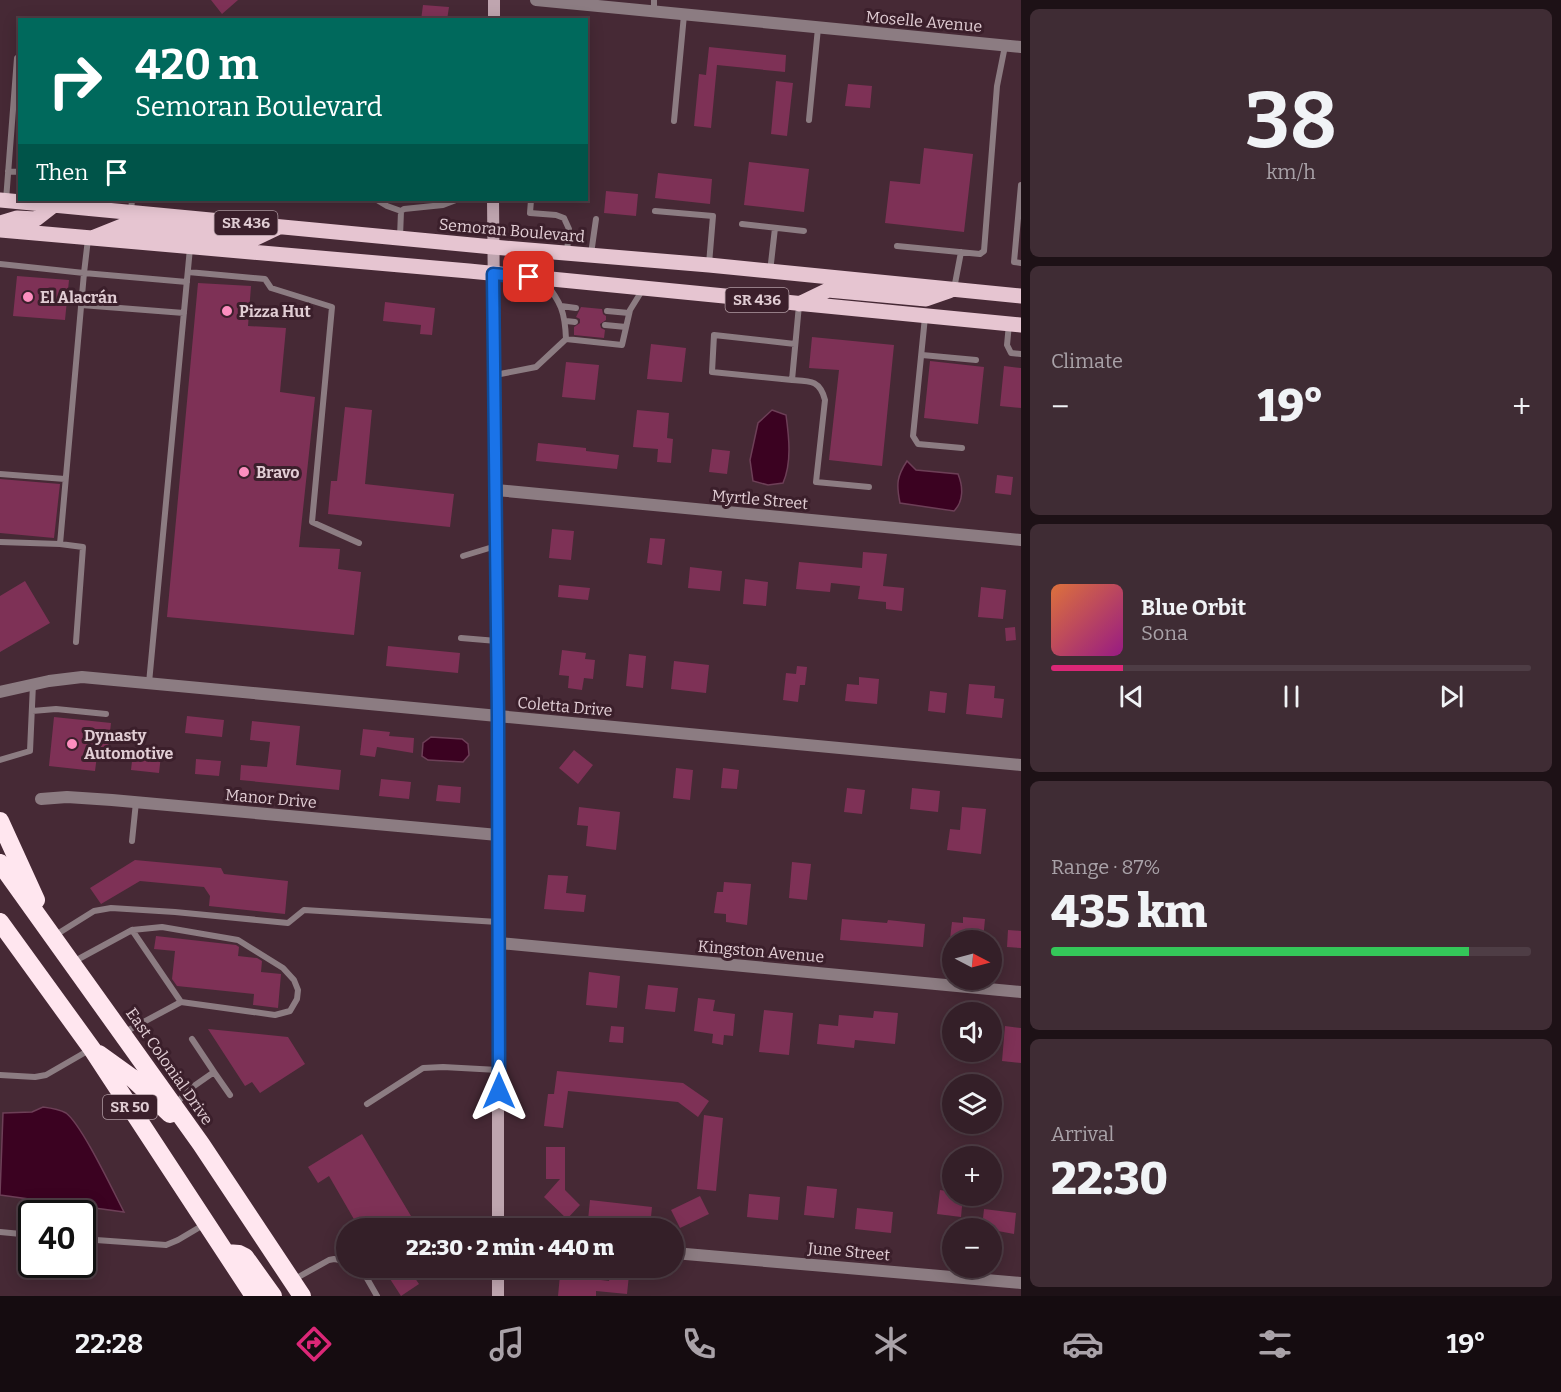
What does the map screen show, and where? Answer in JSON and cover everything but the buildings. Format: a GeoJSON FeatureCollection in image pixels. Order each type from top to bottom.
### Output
{"type":"FeatureCollection","features":[{"type":"Feature","properties":{"kind":"highway"},"geometry":{"type":"LineString","coordinates":[[0,821],[53,937]]}},
{"type":"Feature","properties":{"kind":"highway","name":"East Colonial Drive"},"geometry":{"type":"LineString","coordinates":[[0,864],[174,1105],[297,1288]]}},
{"type":"Feature","properties":{"kind":"highway","name":"SR 50"},"geometry":{"type":"LineString","coordinates":[[0,922],[92,1049],[254,1296]]}},
{"type":"Feature","properties":{"kind":"highway"},"geometry":{"type":"LineString","coordinates":[[92,1049],[131,1077],[201,1144]]}},
{"type":"Feature","properties":{"kind":"highway"},"geometry":{"type":"LineString","coordinates":[[226,1253],[245,1257],[273,1296]]}},
{"type":"Feature","properties":{"kind":"main road","name":"Semoran Boulevard"},"geometry":{"type":"LineString","coordinates":[[3,200],[54,205],[131,206],[281,226],[1021,296]]}},
{"type":"Feature","properties":{"kind":"main road"},"geometry":{"type":"LineString","coordinates":[[0,223],[17,218],[36,219],[54,205]]}},
{"type":"Feature","properties":{"kind":"main road"},"geometry":{"type":"LineString","coordinates":[[88,239],[122,226],[256,238],[281,226]]}},
{"type":"Feature","properties":{"kind":"main road","name":"SR 436"},"geometry":{"type":"LineString","coordinates":[[0,230],[493,274],[1015,325]]}},
{"type":"Feature","properties":{"kind":"main road"},"geometry":{"type":"LineString","coordinates":[[799,304],[828,290],[926,299],[954,290]]}},
{"type":"Feature","properties":{"kind":"street"},"geometry":{"type":"LineString","coordinates":[[494,0],[494,18]]}},
{"type":"Feature","properties":{"kind":"street","name":"Moselle Avenue"},"geometry":{"type":"LineString","coordinates":[[536,0],[654,6],[684,14],[1021,47]]}},
{"type":"Feature","properties":{"kind":"street"},"geometry":{"type":"LineString","coordinates":[[493,201],[498,717],[498,1218]]}},
{"type":"Feature","properties":{"kind":"street","name":"Myrtle Street"},"geometry":{"type":"LineString","coordinates":[[495,490],[1021,540]]}},
{"type":"Feature","properties":{"kind":"street","name":"Coletta Drive"},"geometry":{"type":"LineString","coordinates":[[0,692],[33,684],[81,677],[1021,765]]}},
{"type":"Feature","properties":{"kind":"street","name":"Manor Drive"},"geometry":{"type":"LineString","coordinates":[[41,799],[66,797],[136,802],[498,835]]}},
{"type":"Feature","properties":{"kind":"street","name":"Kingston Avenue"},"geometry":{"type":"LineString","coordinates":[[499,943],[1021,992]]}},
{"type":"Feature","properties":{"kind":"street","name":"June Street"},"geometry":{"type":"LineString","coordinates":[[684,1253],[1021,1283]]}},
{"type":"Feature","properties":{"kind":"street"},"geometry":{"type":"LineString","coordinates":[[498,1278],[498,1296]]}},
{"type":"Feature","properties":{"kind":"lane"},"geometry":{"type":"LineString","coordinates":[[674,121],[684,14]]}},
{"type":"Feature","properties":{"kind":"lane"},"geometry":{"type":"LineString","coordinates":[[809,120],[818,27]]}},
{"type":"Feature","properties":{"kind":"lane"},"geometry":{"type":"LineString","coordinates":[[897,246],[980,254],[984,251],[997,86],[1005,45]]}},
{"type":"Feature","properties":{"kind":"lane"},"geometry":{"type":"LineString","coordinates":[[3,200],[8,171],[18,57]]}},
{"type":"Feature","properties":{"kind":"lane"},"geometry":{"type":"LineString","coordinates":[[8,171],[18,172]]}},
{"type":"Feature","properties":{"kind":"lane"},"geometry":{"type":"LineString","coordinates":[[1017,263],[1021,185]]}},
{"type":"Feature","properties":{"kind":"lane"},"geometry":{"type":"LineString","coordinates":[[379,201],[402,211],[443,205],[453,201]]}},
{"type":"Feature","properties":{"kind":"lane"},"geometry":{"type":"LineString","coordinates":[[531,201],[530,213],[556,215],[564,218],[569,229],[567,252]]}},
{"type":"Feature","properties":{"kind":"lane"},"geometry":{"type":"LineString","coordinates":[[400,237],[402,211]]}},
{"type":"Feature","properties":{"kind":"lane"},"geometry":{"type":"LineString","coordinates":[[655,211],[713,216],[709,265]]}},
{"type":"Feature","properties":{"kind":"lane"},"geometry":{"type":"LineString","coordinates":[[591,255],[596,219]]}},
{"type":"Feature","properties":{"kind":"lane"},"geometry":{"type":"LineString","coordinates":[[742,224],[804,231]]}},
{"type":"Feature","properties":{"kind":"lane"},"geometry":{"type":"LineString","coordinates":[[770,272],[775,228]]}},
{"type":"Feature","properties":{"kind":"lane"},"geometry":{"type":"LineString","coordinates":[[60,544],[88,239]]}},
{"type":"Feature","properties":{"kind":"lane"},"geometry":{"type":"LineString","coordinates":[[149,683],[190,247]]}},
{"type":"Feature","properties":{"kind":"lane"},"geometry":{"type":"LineString","coordinates":[[954,290],[961,252]]}},
{"type":"Feature","properties":{"kind":"lane"},"geometry":{"type":"LineString","coordinates":[[0,264],[187,282]]}},
{"type":"Feature","properties":{"kind":"lane"},"geometry":{"type":"LineString","coordinates":[[188,272],[265,279],[271,288],[333,307],[312,522],[359,543]]}},
{"type":"Feature","properties":{"kind":"lane"},"geometry":{"type":"LineString","coordinates":[[494,375],[536,367],[566,339],[566,321],[558,298],[542,279]]}},
{"type":"Feature","properties":{"kind":"lane"},"geometry":{"type":"LineString","coordinates":[[566,339],[622,345],[629,314],[643,289]]}},
{"type":"Feature","properties":{"kind":"lane"},"geometry":{"type":"LineString","coordinates":[[792,380],[799,304]]}},
{"type":"Feature","properties":{"kind":"lane"},"geometry":{"type":"LineString","coordinates":[[81,305],[184,313]]}},
{"type":"Feature","properties":{"kind":"lane"},"geometry":{"type":"LineString","coordinates":[[561,306],[576,308]]}},
{"type":"Feature","properties":{"kind":"lane"},"geometry":{"type":"LineString","coordinates":[[607,311],[629,314]]}},
{"type":"Feature","properties":{"kind":"lane"},"geometry":{"type":"LineString","coordinates":[[925,316],[913,436],[918,444],[962,448]]}},
{"type":"Feature","properties":{"kind":"lane"},"geometry":{"type":"LineString","coordinates":[[566,321],[575,322]]}},
{"type":"Feature","properties":{"kind":"lane"},"geometry":{"type":"LineString","coordinates":[[605,325],[626,327]]}},
{"type":"Feature","properties":{"kind":"lane"},"geometry":{"type":"LineString","coordinates":[[1015,325],[1008,347],[1011,353],[1021,354]]}},
{"type":"Feature","properties":{"kind":"lane"},"geometry":{"type":"LineString","coordinates":[[795,344],[714,335],[712,372],[808,381],[818,385],[823,391],[825,400],[816,482],[869,487]]}},
{"type":"Feature","properties":{"kind":"lane"},"geometry":{"type":"LineString","coordinates":[[922,355],[976,360]]}},
{"type":"Feature","properties":{"kind":"lane"},"geometry":{"type":"LineString","coordinates":[[0,474],[65,479]]}},
{"type":"Feature","properties":{"kind":"lane"},"geometry":{"type":"LineString","coordinates":[[0,543],[60,544],[83,547],[76,642]]}},
{"type":"Feature","properties":{"kind":"lane"},"geometry":{"type":"LineString","coordinates":[[462,556],[496,546]]}},
{"type":"Feature","properties":{"kind":"lane"},"geometry":{"type":"LineString","coordinates":[[461,638],[497,641]]}},
{"type":"Feature","properties":{"kind":"lane"},"geometry":{"type":"LineString","coordinates":[[0,760],[30,751],[33,684]]}},
{"type":"Feature","properties":{"kind":"lane"},"geometry":{"type":"LineString","coordinates":[[32,711],[56,709],[106,714]]}},
{"type":"Feature","properties":{"kind":"lane"},"geometry":{"type":"LineString","coordinates":[[132,841],[136,802]]}},
{"type":"Feature","properties":{"kind":"lane"},"geometry":{"type":"LineString","coordinates":[[53,937],[93,910],[111,908],[288,923],[304,910],[498,922]]}},
{"type":"Feature","properties":{"kind":"lane"},"geometry":{"type":"LineString","coordinates":[[71,963],[132,930],[162,927],[238,940],[283,968],[294,980],[298,990],[297,999],[290,1011],[275,1015],[181,1002],[122,1033]]}},
{"type":"Feature","properties":{"kind":"lane"},"geometry":{"type":"LineString","coordinates":[[132,930],[181,1002]]}},
{"type":"Feature","properties":{"kind":"lane"},"geometry":{"type":"LineString","coordinates":[[192,1039],[231,1095]]}},
{"type":"Feature","properties":{"kind":"lane"},"geometry":{"type":"LineString","coordinates":[[0,1075],[35,1077],[46,1075],[92,1049]]}},
{"type":"Feature","properties":{"kind":"lane"},"geometry":{"type":"LineString","coordinates":[[367,1104],[423,1068],[499,1070]]}},
{"type":"Feature","properties":{"kind":"lane"},"geometry":{"type":"LineString","coordinates":[[174,1105],[194,1086],[214,1072]]}},
{"type":"Feature","properties":{"kind":"lane"},"geometry":{"type":"LineString","coordinates":[[96,1240],[166,1245],[206,1223]]}},
{"type":"Feature","properties":{"kind":"lane"},"geometry":{"type":"LineString","coordinates":[[0,1232],[18,1234]]}},
{"type":"Feature","properties":{"kind":"lane"},"geometry":{"type":"LineString","coordinates":[[297,1288],[329,1260],[336,1259]]}},
{"type":"Feature","properties":{"kind":"lane"},"geometry":{"type":"LineString","coordinates":[[367,1278],[377,1296]]}},
{"type":"Feature","properties":{"kind":"shaded area"},"geometry":{"type":"Polygon","coordinates":[[[772,410],[786,415],[789,458],[783,483],[768,485],[753,481],[750,460],[758,423],[772,410]]]}},
{"type":"Feature","properties":{"kind":"shaded area"},"geometry":{"type":"Polygon","coordinates":[[[907,461],[916,470],[958,474],[962,493],[960,503],[954,511],[900,503],[898,480],[907,461]]]}},
{"type":"Feature","properties":{"kind":"shaded area"},"geometry":{"type":"Polygon","coordinates":[[[431,737],[462,739],[468,744],[469,755],[463,762],[428,760],[422,756],[423,743],[431,737]]]}},
{"type":"Feature","properties":{"kind":"shaded area"},"geometry":{"type":"Polygon","coordinates":[[[43,1107],[55,1109],[66,1113],[73,1120],[124,1212],[96,1208],[96,1200],[36,1200],[0,1195],[3,1113],[32,1112],[43,1107]]]}},
{"type":"Feature","properties":{"kind":"place","name":"El Alacrán"},"geometry":{"type":"Point","coordinates":[28,297]}},
{"type":"Feature","properties":{"kind":"place","name":"Pizza Hut"},"geometry":{"type":"Point","coordinates":[227,311]}},
{"type":"Feature","properties":{"kind":"place","name":"Bravo"},"geometry":{"type":"Point","coordinates":[244,472]}},
{"type":"Feature","properties":{"kind":"place","name":"Dynasty Automotive"},"geometry":{"type":"Point","coordinates":[72,744]}},
{"type":"Feature","properties":{"kind":"route"},"geometry":{"type":"LineString","coordinates":[[499,1091],[493,274],[529,277]]}}]}
